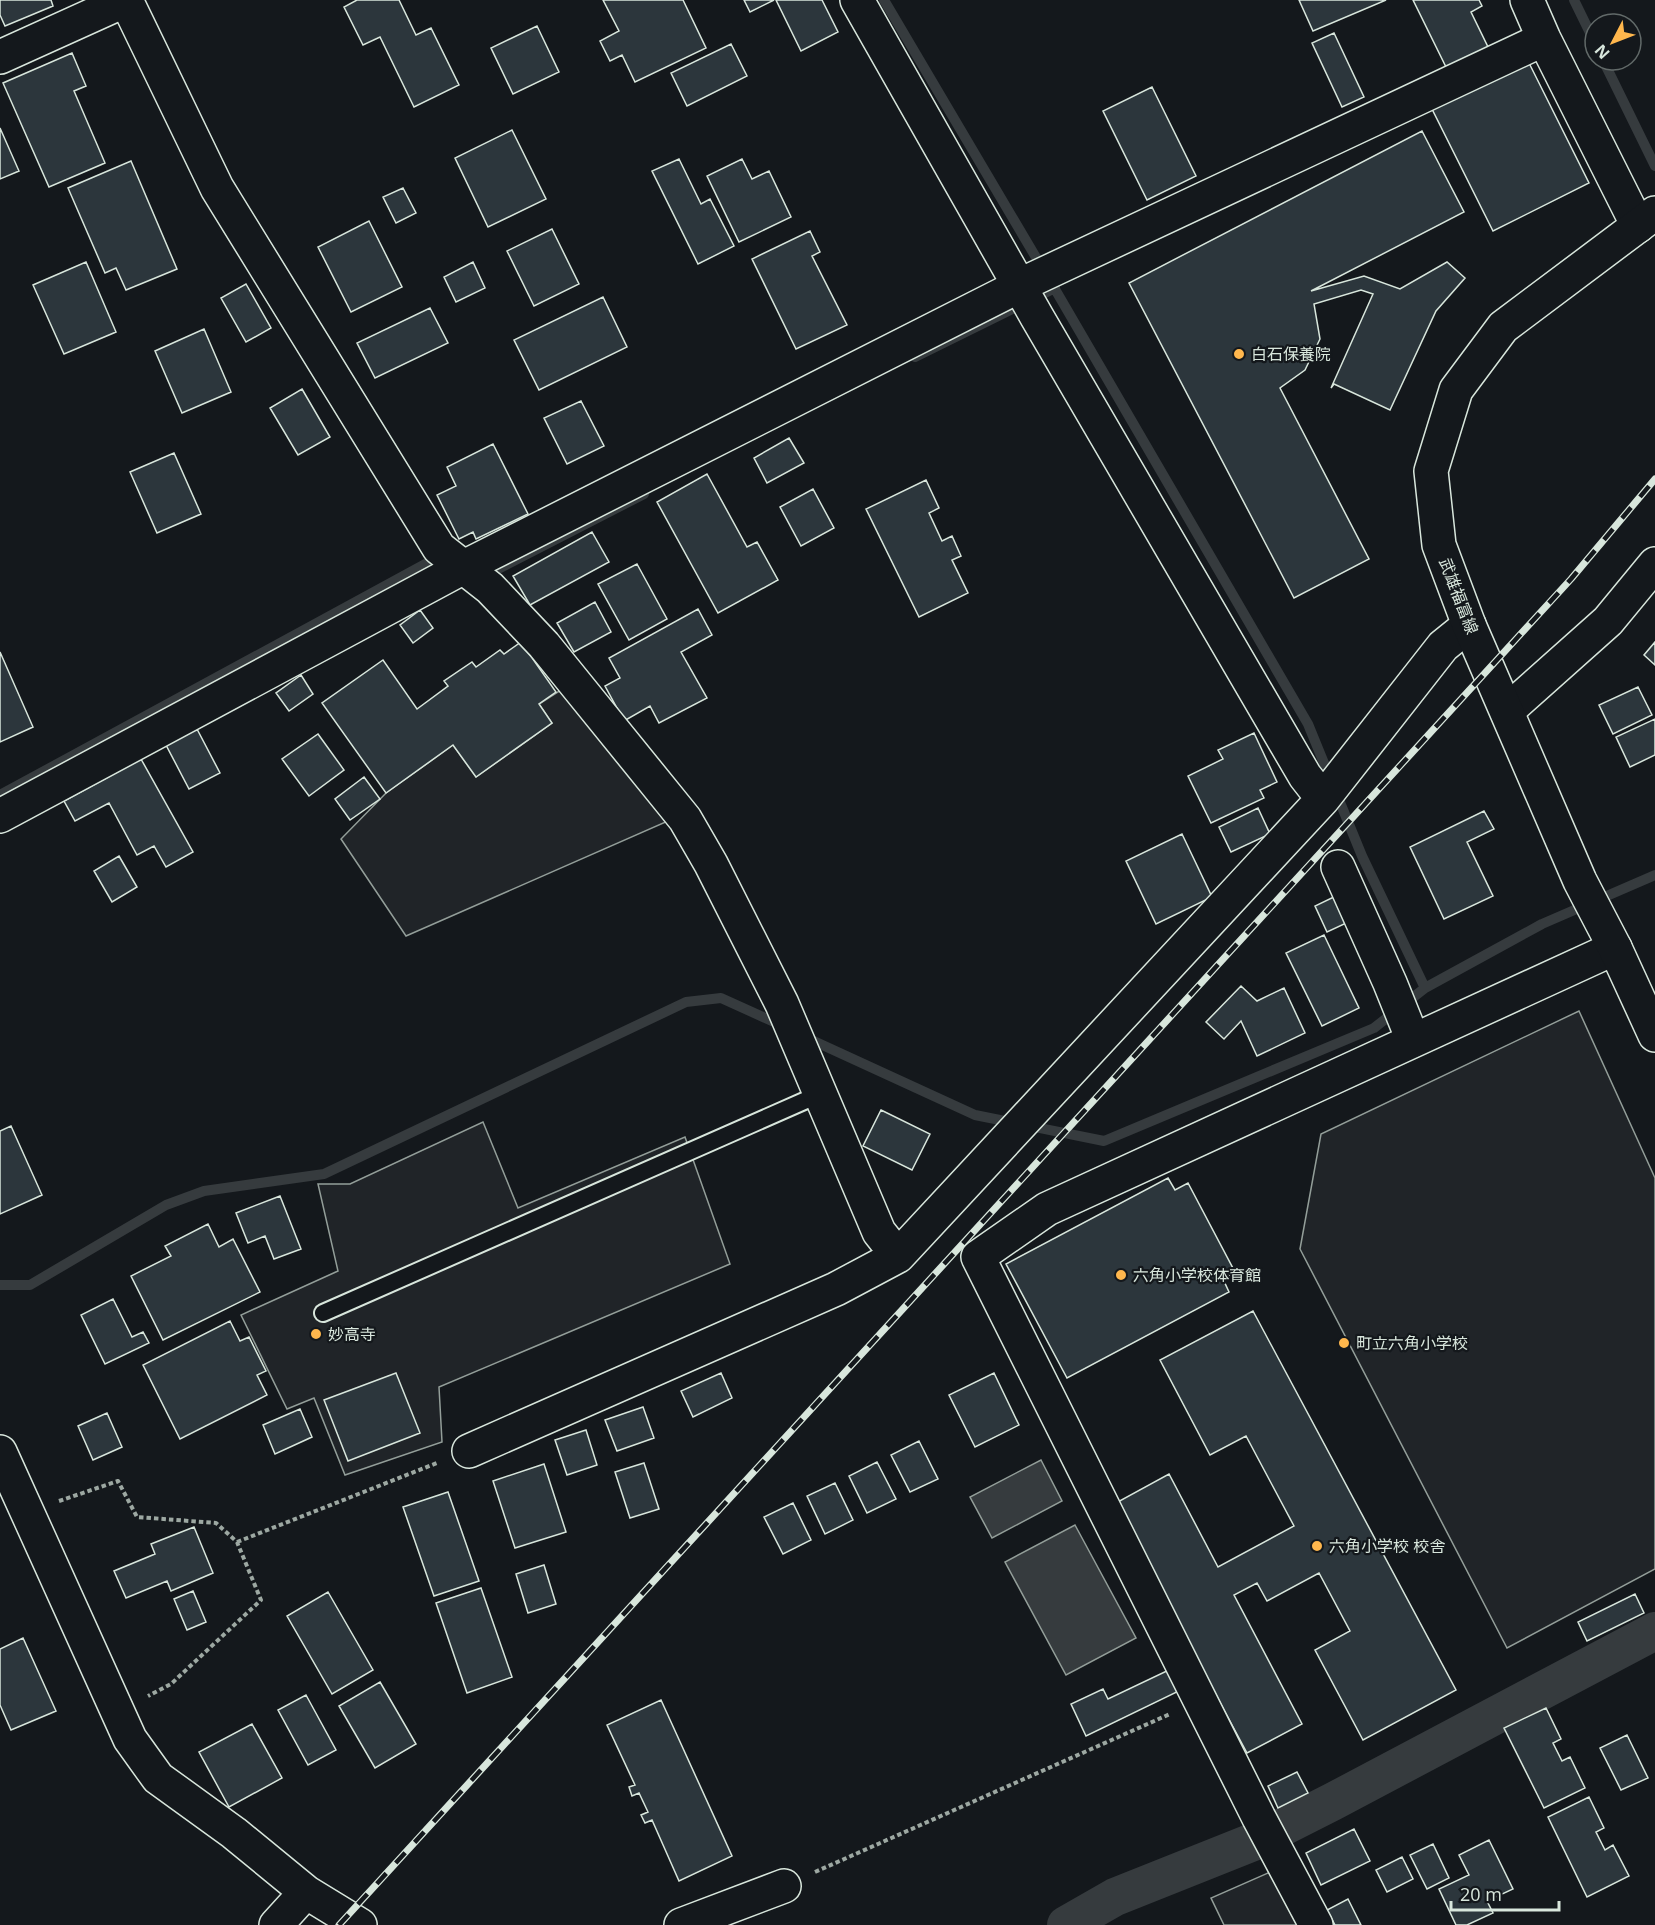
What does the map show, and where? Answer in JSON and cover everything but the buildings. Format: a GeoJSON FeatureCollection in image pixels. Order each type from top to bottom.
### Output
{"type":"FeatureCollection","features":[{"type":"Feature","properties":{"kind":"street"},"geometry":{"type":"LineString","coordinates":[[0,57],[126,0],[217,189],[464,558],[544,645],[685,819],[711,864],[782,1004],[879,1232],[898,1256]]}},
{"type":"Feature","properties":{"kind":"street"},"geometry":{"type":"LineString","coordinates":[[857,0],[1033,288],[1305,776],[1333,787]]}},
{"type":"Feature","properties":{"kind":"street"},"geometry":{"type":"LineString","coordinates":[[1527,0],[1544,39],[1648,219]]}},
{"type":"Feature","properties":{"kind":"street"},"geometry":{"type":"LineString","coordinates":[[0,816],[464,558],[1033,288],[1544,39]]}},
{"type":"Feature","properties":{"kind":"street","name":"武雄福富線"},"geometry":{"type":"LineString","coordinates":[[1648,219],[1503,327],[1456,390],[1431,471],[1440,545],[1469,625],[1580,881],[1655,1035]]}},
{"type":"Feature","properties":{"kind":"street"},"geometry":{"type":"LineString","coordinates":[[1507,711],[1608,621],[1655,564]]}},
{"type":"Feature","properties":{"kind":"street"},"geometry":{"type":"LineString","coordinates":[[469,1451],[836,1289],[898,1256],[1333,787],[1443,646],[1469,625]]}},
{"type":"Feature","properties":{"kind":"street"},"geometry":{"type":"LineString","coordinates":[[1338,867],[1410,1033]]}},
{"type":"Feature","properties":{"kind":"street"},"geometry":{"type":"LineString","coordinates":[[1316,1925],[1259,1818],[978,1257],[1047,1209],[1237,1123],[1410,1033],[1608,935]]}},
{"type":"Feature","properties":{"kind":"street"},"geometry":{"type":"LineString","coordinates":[[0,1452],[130,1739],[158,1778],[234,1833],[306,1892],[360,1925]]}},
{"type":"Feature","properties":{"kind":"street"},"geometry":{"type":"LineString","coordinates":[[681,1925],[784,1886]]}},
{"type":"Feature","properties":{"kind":"street"},"geometry":{"type":"LineString","coordinates":[[276,1925],[306,1892]]}},
{"type":"Feature","properties":{"kind":"lane"},"geometry":{"type":"LineString","coordinates":[[323,1313],[820,1094]]}},
{"type":"Feature","properties":{"kind":"path"},"geometry":{"type":"LineString","coordinates":[[237,1542],[469,1451]]}},
{"type":"Feature","properties":{"kind":"path"},"geometry":{"type":"LineString","coordinates":[[27,1512],[118,1481],[137,1517],[216,1523],[237,1542],[261,1600],[171,1684],[118,1712]]}},
{"type":"Feature","properties":{"kind":"path"},"geometry":{"type":"LineString","coordinates":[[784,1886],[1200,1700]]}},
{"type":"Feature","properties":{"kind":"shaded area"},"geometry":{"type":"Polygon","coordinates":[[[564,688],[668,821],[406,936],[341,839],[386,793],[453,745],[476,777],[552,723],[539,704],[564,688]]]}},
{"type":"Feature","properties":{"kind":"shaded area"},"geometry":{"type":"Polygon","coordinates":[[[1579,1011],[1655,1178],[1655,1569],[1507,1648],[1300,1249],[1321,1134],[1579,1011]]]}},
{"type":"Feature","properties":{"kind":"shaded area","name":"妙高寺"},"geometry":{"type":"Polygon","coordinates":[[[483,1122],[518,1208],[685,1137],[730,1264],[439,1387],[442,1442],[345,1475],[314,1398],[287,1409],[241,1315],[338,1271],[318,1184],[350,1184],[483,1122]]]}},
{"type":"Feature","properties":{"kind":"shaded area"},"geometry":{"type":"Polygon","coordinates":[[[1041,1460],[1062,1501],[992,1538],[970,1497],[1041,1460]]]}},
{"type":"Feature","properties":{"kind":"shaded area"},"geometry":{"type":"Polygon","coordinates":[[[1075,1525],[1136,1638],[1066,1675],[1005,1562],[1075,1525]]]}},
{"type":"Feature","properties":{"kind":"shaded area"},"geometry":{"type":"Polygon","coordinates":[[[1277,1869],[1304,1925],[1224,1925],[1211,1898],[1277,1869]]]}},
{"type":"Feature","properties":{"kind":"waterway"},"geometry":{"type":"LineString","coordinates":[[884,0],[1044,271]]}},
{"type":"Feature","properties":{"kind":"waterway"},"geometry":{"type":"LineString","coordinates":[[1574,0],[1583,18]]}},
{"type":"Feature","properties":{"kind":"waterway"},"geometry":{"type":"LineString","coordinates":[[1609,72],[1655,166]]}},
{"type":"Feature","properties":{"kind":"waterway"},"geometry":{"type":"LineString","coordinates":[[1052,284],[1308,724],[1362,856],[1425,988]]}},
{"type":"Feature","properties":{"kind":"waterway"},"geometry":{"type":"LineString","coordinates":[[915,357],[1055,288]]}},
{"type":"Feature","properties":{"kind":"waterway"},"geometry":{"type":"LineString","coordinates":[[485,563],[496,570],[644,494]]}},
{"type":"Feature","properties":{"kind":"waterway"},"geometry":{"type":"LineString","coordinates":[[0,795],[442,555]]}},
{"type":"Feature","properties":{"kind":"waterway"},"geometry":{"type":"LineString","coordinates":[[805,1037],[975,1115],[1104,1141],[1374,1028],[1425,988],[1542,924],[1655,875]]}},
{"type":"Feature","properties":{"kind":"waterway"},"geometry":{"type":"LineString","coordinates":[[0,1285],[30,1285],[166,1205],[204,1191],[324,1174],[686,1002],[721,998],[783,1026]]}},
{"type":"Feature","properties":{"kind":"waterway"},"geometry":{"type":"LineString","coordinates":[[1066,1925],[1115,1897],[1253,1842],[1655,1631]]}},
{"type":"Feature","properties":{"kind":"railway"},"geometry":{"type":"LineString","coordinates":[[339,1925],[1571,579],[1655,479]]}},
{"type":"Feature","properties":{"kind":"place","name":"白石保養院"},"geometry":{"type":"Point","coordinates":[1239,354]}},
{"type":"Feature","properties":{"kind":"place","name":"六角小学校体育館"},"geometry":{"type":"Point","coordinates":[1121,1275]}},
{"type":"Feature","properties":{"kind":"place","name":"妙高寺"},"geometry":{"type":"Point","coordinates":[316,1334]}},
{"type":"Feature","properties":{"kind":"place","name":"町立六角小学校"},"geometry":{"type":"Point","coordinates":[1344,1343]}},
{"type":"Feature","properties":{"kind":"place","name":"六角小学校 校舎"},"geometry":{"type":"Point","coordinates":[1317,1546]}}]}
